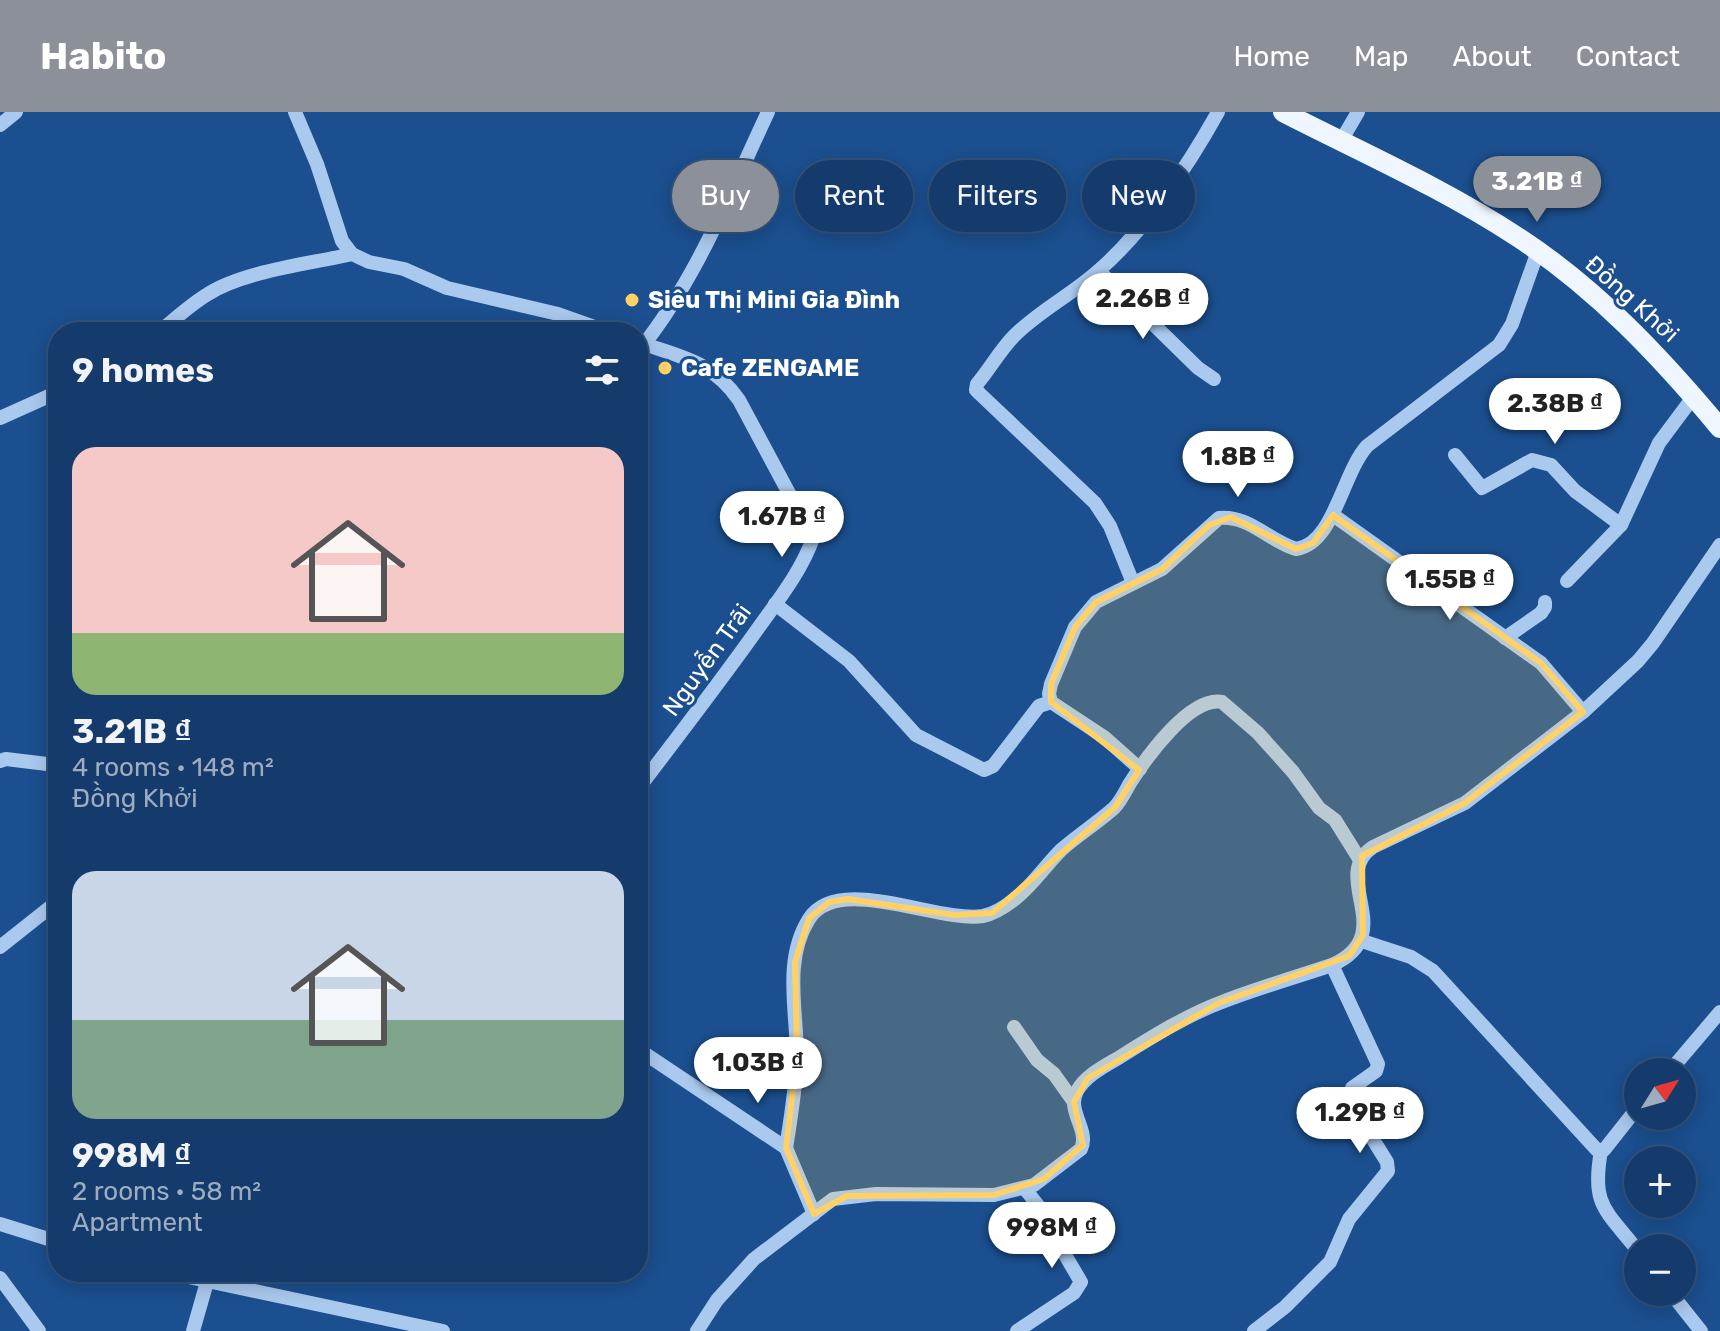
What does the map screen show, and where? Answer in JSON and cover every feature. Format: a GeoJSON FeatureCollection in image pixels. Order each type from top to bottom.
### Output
{"type":"FeatureCollection","features":[{"type":"Feature","properties":{"kind":"main road","name":"Đồng Khởi"},"geometry":{"type":"LineString","coordinates":[[1283,112],[1455,200],[1538,251],[1613,312],[1673,371],[1720,428]]}},
{"type":"Feature","properties":{"kind":"street"},"geometry":{"type":"LineString","coordinates":[[0,125],[16,112]]}},
{"type":"Feature","properties":{"kind":"street"},"geometry":{"type":"LineString","coordinates":[[295,112],[317,164],[342,241],[352,254],[369,262],[404,269],[447,288],[581,322]]}},
{"type":"Feature","properties":{"kind":"street"},"geometry":{"type":"LineString","coordinates":[[648,336],[670,307],[702,254],[768,112]]}},
{"type":"Feature","properties":{"kind":"street"},"geometry":{"type":"LineString","coordinates":[[1133,583],[1110,526],[1095,503],[976,390],[977,384],[1012,338],[1039,314],[1099,271],[1146,218],[1202,142],[1218,112]]}},
{"type":"Feature","properties":{"kind":"street"},"geometry":{"type":"LineString","coordinates":[[1341,141],[1358,112]]}},
{"type":"Feature","properties":{"kind":"street"},"geometry":{"type":"LineString","coordinates":[[1140,769],[1104,737],[1051,702],[1051,684],[1075,627],[1096,602],[1162,569],[1219,518],[1242,520],[1296,549],[1313,543],[1333,515],[1339,494],[1358,456],[1367,446],[1499,345],[1512,324],[1538,251]]}},
{"type":"Feature","properties":{"kind":"street"},"geometry":{"type":"LineString","coordinates":[[172,322],[222,286],[247,277],[352,254]]}},
{"type":"Feature","properties":{"kind":"street"},"geometry":{"type":"LineString","coordinates":[[1099,271],[1198,368],[1214,379]]}},
{"type":"Feature","properties":{"kind":"street","name":"Nguyễn Trãi"},"geometry":{"type":"LineString","coordinates":[[648,348],[699,363],[727,382],[813,538],[808,553],[775,604],[648,776]]}},
{"type":"Feature","properties":{"kind":"street"},"geometry":{"type":"LineString","coordinates":[[0,418],[48,396]]}},
{"type":"Feature","properties":{"kind":"street"},"geometry":{"type":"LineString","coordinates":[[1567,581],[1621,525],[1659,443],[1694,396]]}},
{"type":"Feature","properties":{"kind":"street"},"geometry":{"type":"LineString","coordinates":[[1455,455],[1482,488],[1532,460],[1551,465],[1575,491],[1621,525]]}},
{"type":"Feature","properties":{"kind":"street"},"geometry":{"type":"LineString","coordinates":[[1333,515],[1541,663],[1583,712]]}},
{"type":"Feature","properties":{"kind":"street"},"geometry":{"type":"LineString","coordinates":[[1360,860],[1373,847],[1465,803],[1583,712],[1645,652],[1720,545]]}},
{"type":"Feature","properties":{"kind":"street"},"geometry":{"type":"LineString","coordinates":[[1505,638],[1541,613],[1545,602]]}},
{"type":"Feature","properties":{"kind":"street"},"geometry":{"type":"LineString","coordinates":[[775,604],[849,661],[916,735],[984,770],[993,766],[1039,706],[1051,702]]}},
{"type":"Feature","properties":{"kind":"street"},"geometry":{"type":"LineString","coordinates":[[814,1214],[786,1148],[794,1102],[797,1055],[792,995],[795,962],[809,918],[829,902],[848,899],[955,915],[982,916],[992,913],[1015,899],[1062,850],[1115,807],[1170,731],[1206,702],[1222,702],[1271,746],[1319,808],[1335,820],[1360,860],[1362,941],[1349,956],[1332,965],[1219,1003],[1138,1045],[1088,1078],[1077,1092],[1074,1102]]}},
{"type":"Feature","properties":{"kind":"street"},"geometry":{"type":"LineString","coordinates":[[0,761],[48,764]]}},
{"type":"Feature","properties":{"kind":"street"},"geometry":{"type":"LineString","coordinates":[[0,947],[48,909]]}},
{"type":"Feature","properties":{"kind":"street"},"geometry":{"type":"LineString","coordinates":[[1362,941],[1411,957],[1433,971],[1593,1146],[1601,1151]]}},
{"type":"Feature","properties":{"kind":"street"},"geometry":{"type":"LineString","coordinates":[[1254,1331],[1285,1307],[1330,1262],[1349,1219],[1388,1171],[1387,1162],[1349,1101],[1349,1091],[1376,1071],[1378,1064],[1332,965]]}},
{"type":"Feature","properties":{"kind":"street"},"geometry":{"type":"LineString","coordinates":[[1681,1058],[1720,1012]]}},
{"type":"Feature","properties":{"kind":"street"},"geometry":{"type":"LineString","coordinates":[[697,1331],[717,1300],[754,1259],[833,1199],[876,1194],[994,1195],[1025,1189],[1044,1179],[1081,1149],[1084,1137],[1074,1102],[1054,1074],[1037,1060],[1014,1027]]}},
{"type":"Feature","properties":{"kind":"street"},"geometry":{"type":"LineString","coordinates":[[648,1056],[786,1148]]}},
{"type":"Feature","properties":{"kind":"street"},"geometry":{"type":"LineString","coordinates":[[1624,1125],[1601,1151],[1596,1181],[1600,1202],[1625,1234]]}},
{"type":"Feature","properties":{"kind":"street"},"geometry":{"type":"LineString","coordinates":[[1017,1331],[1074,1293],[1081,1282],[1061,1248],[1052,1223],[1025,1189]]}},
{"type":"Feature","properties":{"kind":"street"},"geometry":{"type":"LineString","coordinates":[[0,1224],[48,1239]]}},
{"type":"Feature","properties":{"kind":"street"},"geometry":{"type":"LineString","coordinates":[[0,1278],[39,1331]]}},
{"type":"Feature","properties":{"kind":"street"},"geometry":{"type":"LineString","coordinates":[[193,1331],[207,1282],[443,1331]]}},
{"type":"Feature","properties":{"kind":"street"},"geometry":{"type":"LineString","coordinates":[[1681,1306],[1701,1331]]}},
{"type":"Feature","properties":{"kind":"highlighted area"},"geometry":{"type":"Polygon","coordinates":[[[1333,515],[1541,663],[1583,712],[1465,803],[1362,856],[1363,935],[1349,956],[1219,1003],[1088,1078],[1074,1102],[1083,1145],[1044,1179],[994,1195],[847,1196],[814,1214],[786,1148],[797,1055],[795,962],[809,918],[829,902],[848,899],[955,915],[992,913],[1115,807],[1139,770],[1051,702],[1051,684],[1075,627],[1096,602],[1162,569],[1209,525],[1231,517],[1296,549],[1313,543],[1333,515]]]}},
{"type":"Feature","properties":{"kind":"place","name":"Siêu Thị Mini Gia Đình"},"geometry":{"type":"Point","coordinates":[632,300]}},
{"type":"Feature","properties":{"kind":"place","name":"Cafe ZENGAME"},"geometry":{"type":"Point","coordinates":[665,368]}}]}
